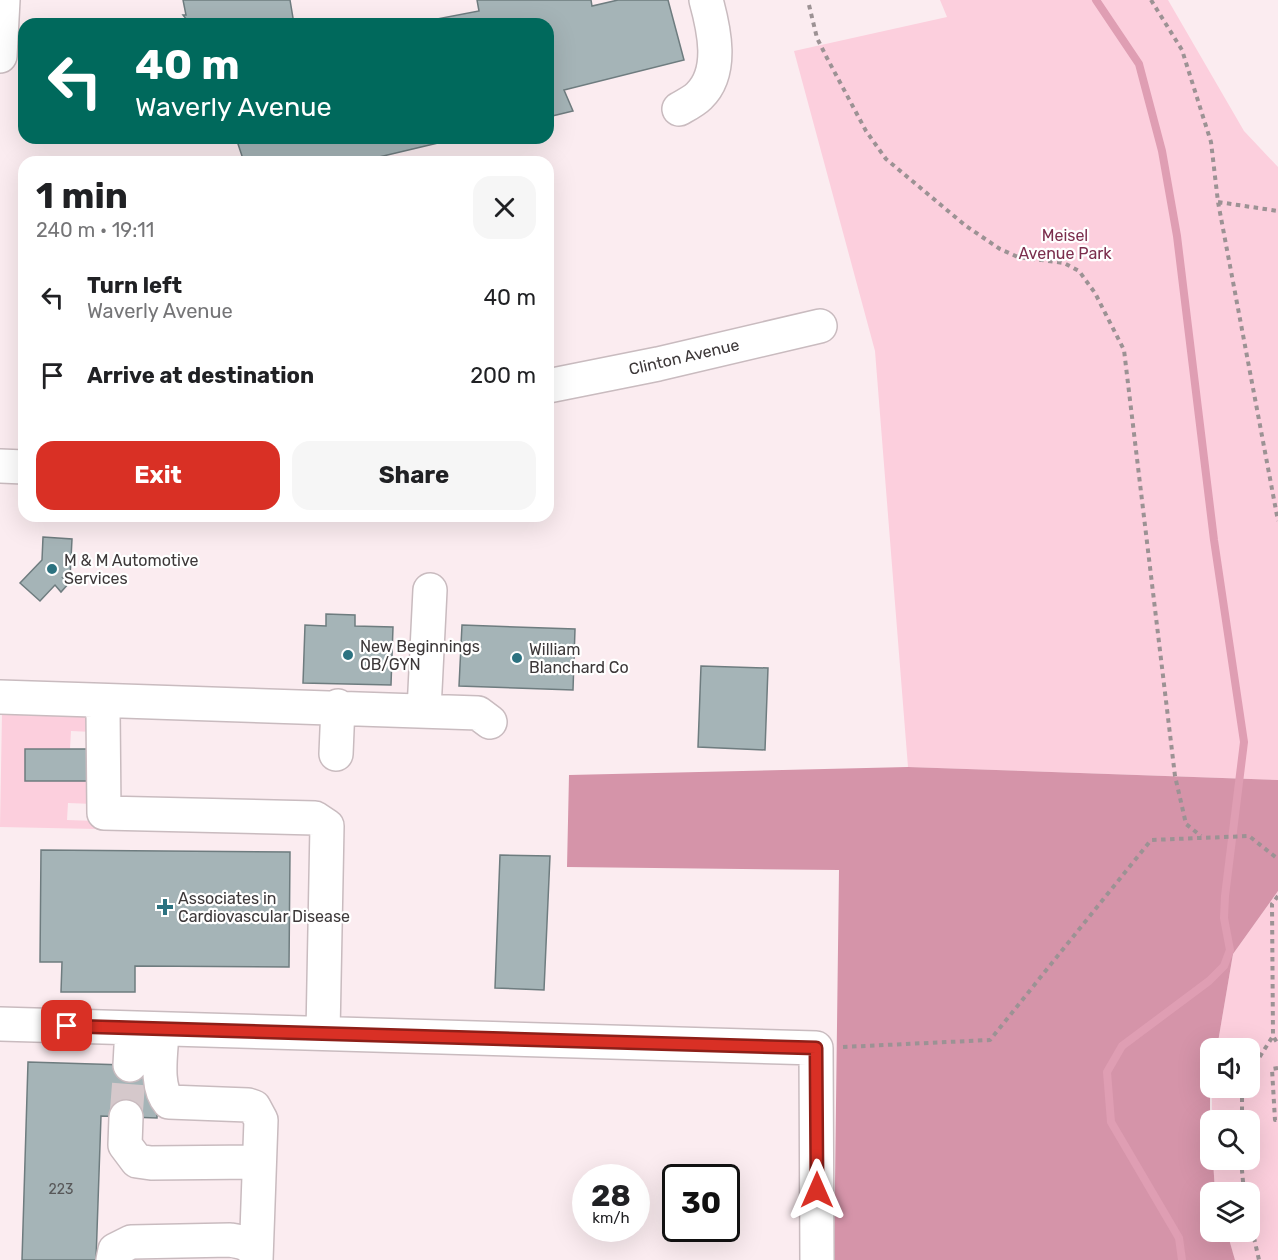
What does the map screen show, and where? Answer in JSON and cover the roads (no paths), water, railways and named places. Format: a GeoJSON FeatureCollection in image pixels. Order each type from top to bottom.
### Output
{"type":"FeatureCollection","features":[{"type":"Feature","properties":{"kind":"street"},"geometry":{"type":"LineString","coordinates":[[0,56],[3,0]]}},
{"type":"Feature","properties":{"kind":"street"},"geometry":{"type":"LineString","coordinates":[[679,109],[700,95],[715,69],[713,26],[706,0]]}},
{"type":"Feature","properties":{"kind":"street","name":"Clinton Avenue"},"geometry":{"type":"LineString","coordinates":[[554,385],[658,364],[820,326]]}},
{"type":"Feature","properties":{"kind":"street"},"geometry":{"type":"LineString","coordinates":[[0,466],[18,467]]}},
{"type":"Feature","properties":{"kind":"street"},"geometry":{"type":"LineString","coordinates":[[424,710],[430,590]]}},
{"type":"Feature","properties":{"kind":"street"},"geometry":{"type":"LineString","coordinates":[[0,697],[424,710],[478,713],[490,722]]}},
{"type":"Feature","properties":{"kind":"street"},"geometry":{"type":"LineString","coordinates":[[93,700],[104,711],[104,813],[315,818],[327,826],[323,1033]]}},
{"type":"Feature","properties":{"kind":"street"},"geometry":{"type":"LineString","coordinates":[[336,754],[338,706]]}},
{"type":"Feature","properties":{"kind":"street"},"geometry":{"type":"LineString","coordinates":[[0,1024],[816,1048],[817,1260]]}},
{"type":"Feature","properties":{"kind":"street"},"geometry":{"type":"LineString","coordinates":[[129,1065],[147,1028]]}},
{"type":"Feature","properties":{"kind":"street"},"geometry":{"type":"LineString","coordinates":[[147,1028],[163,1095],[169,1101],[248,1105],[254,1107],[261,1120],[256,1257]]}},
{"type":"Feature","properties":{"kind":"street"},"geometry":{"type":"LineString","coordinates":[[126,1117],[125,1145],[137,1161],[151,1163],[259,1162]]}},
{"type":"Feature","properties":{"kind":"street"},"geometry":{"type":"LineString","coordinates":[[113,1260],[115,1250],[131,1242],[230,1240],[251,1246],[256,1257]]}},
{"type":"Feature","properties":{"kind":"waterway"},"geometry":{"type":"LineString","coordinates":[[1096,0],[1139,64],[1162,151],[1177,236],[1214,540],[1244,742],[1225,896],[1224,918],[1230,950],[1224,966],[1209,981],[1122,1046],[1107,1072],[1111,1122],[1179,1238],[1182,1260]]}},
{"type":"Feature","properties":{"kind":"tunnel"},"geometry":{"type":"LineString","coordinates":[[126,1117],[130,1065]]}},
{"type":"Feature","properties":{"kind":"place","name":"M & M Automotive Services"},"geometry":{"type":"Point","coordinates":[52,569]}},
{"type":"Feature","properties":{"kind":"place","name":"New Beginnings OB/GYN"},"geometry":{"type":"Point","coordinates":[348,655]}},
{"type":"Feature","properties":{"kind":"place","name":"William Blanchard Co"},"geometry":{"type":"Point","coordinates":[517,658]}},
{"type":"Feature","properties":{"kind":"place","name":"Associates in Cardiovascular Disease"},"geometry":{"type":"Point","coordinates":[165,907]}},
{"type":"Feature","properties":{"kind":"park label","name":"Meisel Avenue Park"},"geometry":{"type":"Point","coordinates":[1065,244]}}]}
